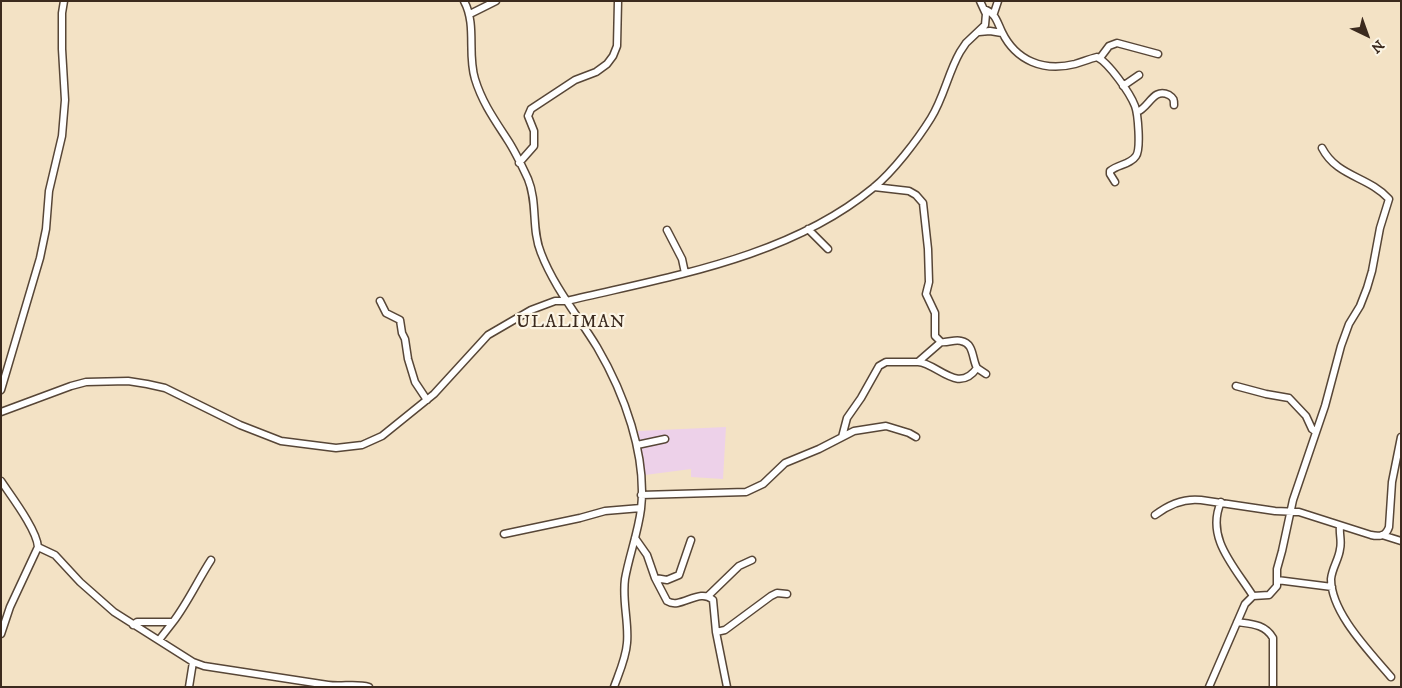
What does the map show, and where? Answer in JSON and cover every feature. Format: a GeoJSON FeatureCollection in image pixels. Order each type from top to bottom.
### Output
{"type":"FeatureCollection","features":[{"type":"Feature","properties":{"kind":"street"},"geometry":{"type":"LineString","coordinates":[[1,390],[40,258],[46,229],[49,191],[62,136],[65,100],[62,40],[64,1]]}},
{"type":"Feature","properties":{"kind":"street"},"geometry":{"type":"LineString","coordinates":[[464,1],[470,14],[474,79],[494,121],[507,138],[528,179],[533,197],[535,228],[540,252],[553,280],[608,366],[637,445],[641,472],[641,508],[625,580],[627,644],[614,687]]}},
{"type":"Feature","properties":{"kind":"street"},"geometry":{"type":"LineString","coordinates":[[470,14],[496,1]]}},
{"type":"Feature","properties":{"kind":"street"},"geometry":{"type":"LineString","coordinates":[[519,163],[534,146],[534,131],[528,116],[531,109],[575,80],[604,67],[613,56],[616,46],[618,1]]}},
{"type":"Feature","properties":{"kind":"street"},"geometry":{"type":"LineString","coordinates":[[1,412],[86,382],[128,381],[165,388],[271,439],[296,444],[346,448],[362,445],[382,436],[434,394],[488,335],[531,310],[555,301],[567,301],[760,252],[808,229],[849,206],[874,187],[897,162],[931,118],[960,52],[966,42],[985,25],[984,9],[980,1]]}},
{"type":"Feature","properties":{"kind":"street"},"geometry":{"type":"LineString","coordinates":[[998,1],[994,14],[1002,33],[1016,53],[1026,60],[1051,68],[1074,65],[1094,58],[1100,58],[1123,86],[1137,112],[1138,153],[1131,161],[1114,167],[1110,171],[1115,182]]}},
{"type":"Feature","properties":{"kind":"street"},"geometry":{"type":"LineString","coordinates":[[984,9],[994,14]]}},
{"type":"Feature","properties":{"kind":"street"},"geometry":{"type":"LineString","coordinates":[[978,32],[1002,33]]}},
{"type":"Feature","properties":{"kind":"street"},"geometry":{"type":"LineString","coordinates":[[1100,58],[1109,46],[1117,43],[1158,54]]}},
{"type":"Feature","properties":{"kind":"street"},"geometry":{"type":"LineString","coordinates":[[1123,86],[1139,75]]}},
{"type":"Feature","properties":{"kind":"street"},"geometry":{"type":"LineString","coordinates":[[1137,112],[1144,109],[1152,97],[1157,94],[1172,96],[1174,105]]}},
{"type":"Feature","properties":{"kind":"street"},"geometry":{"type":"LineString","coordinates":[[1209,687],[1245,604],[1253,596],[1270,594],[1277,586],[1277,569],[1296,488],[1316,432],[1341,346],[1349,324],[1362,303],[1372,271],[1380,228],[1389,199],[1375,186],[1332,164],[1322,148]]}},
{"type":"Feature","properties":{"kind":"street"},"geometry":{"type":"LineString","coordinates":[[874,187],[909,191],[916,195],[923,203],[928,249],[929,282],[926,294],[935,313],[935,336],[941,342]]}},
{"type":"Feature","properties":{"kind":"street"},"geometry":{"type":"LineString","coordinates":[[808,229],[828,250]]}},
{"type":"Feature","properties":{"kind":"street"},"geometry":{"type":"LineString","coordinates":[[668,230],[685,272]]}},
{"type":"Feature","properties":{"kind":"street"},"geometry":{"type":"LineString","coordinates":[[380,301],[386,313],[400,320],[415,382],[427,400]]}},
{"type":"Feature","properties":{"kind":"street"},"geometry":{"type":"LineString","coordinates":[[918,362],[941,342],[960,340],[970,348],[977,368],[986,374]]}},
{"type":"Feature","properties":{"kind":"street"},"geometry":{"type":"LineString","coordinates":[[842,437],[847,418],[880,366],[886,362],[918,362],[928,364],[940,373],[952,378],[970,375],[977,368]]}},
{"type":"Feature","properties":{"kind":"street"},"geometry":{"type":"LineString","coordinates":[[1236,386],[1289,398],[1306,416],[1316,432]]}},
{"type":"Feature","properties":{"kind":"street"},"geometry":{"type":"LineString","coordinates":[[641,495],[746,492],[763,484],[785,463],[819,449],[854,431],[886,426],[909,433],[916,438]]}},
{"type":"Feature","properties":{"kind":"street"},"geometry":{"type":"LineString","coordinates":[[637,445],[665,439]]}},
{"type":"Feature","properties":{"kind":"street"},"geometry":{"type":"LineString","coordinates":[[1382,535],[1389,527],[1392,482],[1400,441]]}},
{"type":"Feature","properties":{"kind":"street"},"geometry":{"type":"LineString","coordinates":[[1,481],[35,535],[38,546],[10,607],[1,634]]}},
{"type":"Feature","properties":{"kind":"street"},"geometry":{"type":"LineString","coordinates":[[1155,515],[1162,509],[1194,499],[1312,515],[1340,526],[1401,541]]}},
{"type":"Feature","properties":{"kind":"street"},"geometry":{"type":"LineString","coordinates":[[1220,502],[1215,515],[1217,534],[1227,557],[1253,596]]}},
{"type":"Feature","properties":{"kind":"street"},"geometry":{"type":"LineString","coordinates":[[504,534],[605,511],[641,508]]}},
{"type":"Feature","properties":{"kind":"street"},"geometry":{"type":"LineString","coordinates":[[1340,526],[1341,548],[1332,574],[1332,587],[1341,612],[1391,677]]}},
{"type":"Feature","properties":{"kind":"street"},"geometry":{"type":"LineString","coordinates":[[635,538],[647,555],[655,578],[665,598],[672,604],[695,597],[708,596],[739,566],[752,560]]}},
{"type":"Feature","properties":{"kind":"street"},"geometry":{"type":"LineString","coordinates":[[655,578],[667,580],[679,575],[691,540]]}},
{"type":"Feature","properties":{"kind":"street"},"geometry":{"type":"LineString","coordinates":[[38,546],[55,555],[89,591],[114,612],[193,662],[204,666],[342,687],[361,685],[369,687]]}},
{"type":"Feature","properties":{"kind":"street"},"geometry":{"type":"LineString","coordinates":[[159,640],[180,614],[211,560]]}},
{"type":"Feature","properties":{"kind":"street"},"geometry":{"type":"LineString","coordinates":[[1277,580],[1332,587]]}},
{"type":"Feature","properties":{"kind":"street"},"geometry":{"type":"LineString","coordinates":[[716,632],[725,630],[771,596],[777,593],[787,594]]}},
{"type":"Feature","properties":{"kind":"street"},"geometry":{"type":"LineString","coordinates":[[708,596],[714,603],[716,632],[727,687]]}},
{"type":"Feature","properties":{"kind":"street"},"geometry":{"type":"LineString","coordinates":[[133,624],[136,622],[173,622]]}},
{"type":"Feature","properties":{"kind":"street"},"geometry":{"type":"LineString","coordinates":[[1237,622],[1256,624],[1273,638],[1273,687]]}},
{"type":"Feature","properties":{"kind":"street"},"geometry":{"type":"LineString","coordinates":[[190,687],[193,662]]}},
{"type":"Feature","properties":{"kind":"shaded area"},"geometry":{"type":"Polygon","coordinates":[[[726,427],[723,479],[691,477],[691,469],[645,475],[638,431],[726,427]]]}},
{"type":"Feature","properties":{"kind":"district","name":"ULALIMAN"},"geometry":{"type":"Point","coordinates":[571,323]}}]}
